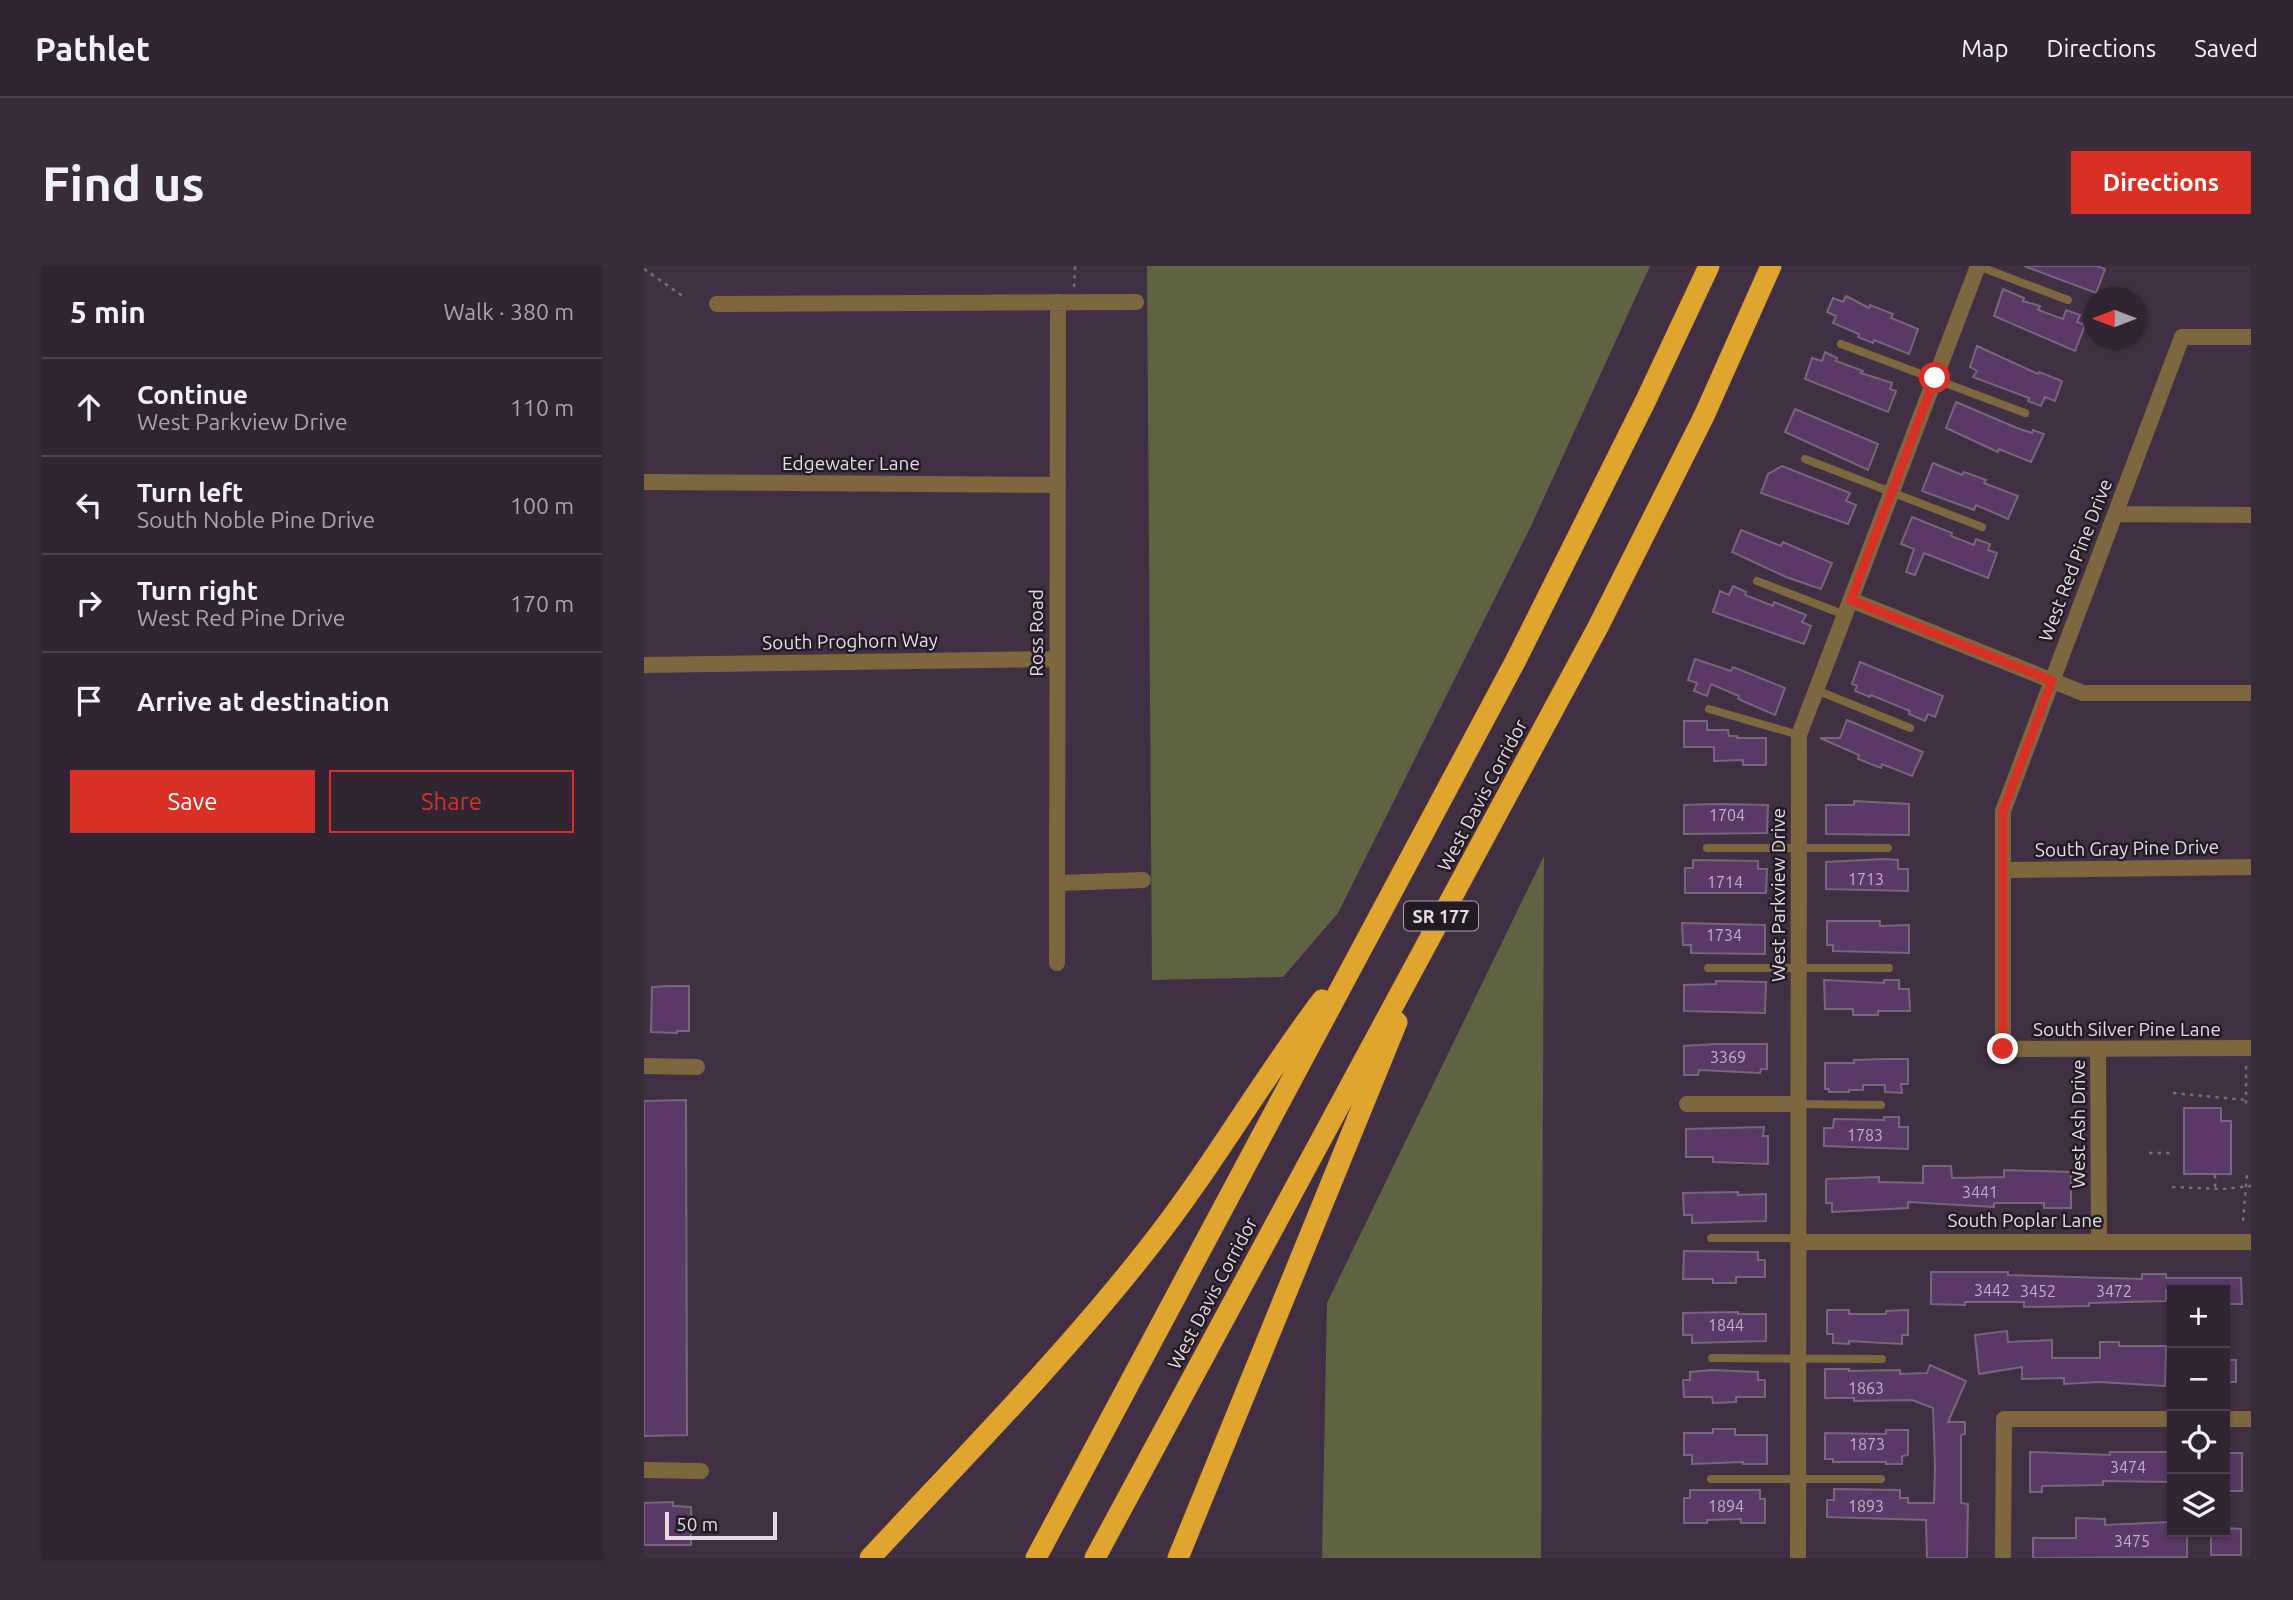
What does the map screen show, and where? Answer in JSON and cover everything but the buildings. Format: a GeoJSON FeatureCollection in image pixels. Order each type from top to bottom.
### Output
{"type":"FeatureCollection","features":[{"type":"Feature","properties":{"kind":"highway","name":"West Davis Corridor"},"geometry":{"type":"LineString","coordinates":[[1036,1558],[1364,946],[1576,542],[1709,266]]}},
{"type":"Feature","properties":{"kind":"highway","name":"West Davis Corridor"},"geometry":{"type":"LineString","coordinates":[[1095,1558],[1635,557],[1704,416],[1771,266]]}},
{"type":"Feature","properties":{"kind":"highway"},"geometry":{"type":"LineString","coordinates":[[1178,1558],[1359,1119],[1431,936]]}},
{"type":"Feature","properties":{"kind":"highway"},"geometry":{"type":"LineString","coordinates":[[870,1558],[1079,1331],[1147,1251],[1196,1185],[1284,1052],[1364,946]]}},
{"type":"Feature","properties":{"kind":"street","name":"West Parkview Drive"},"geometry":{"type":"LineString","coordinates":[[1798,1558],[1799,735],[1978,266]]}},
{"type":"Feature","properties":{"kind":"street","name":"Ross Road"},"geometry":{"type":"LineString","coordinates":[[1057,963],[1058,302]]}},
{"type":"Feature","properties":{"kind":"street"},"geometry":{"type":"LineString","coordinates":[[717,304],[1136,302]]}},
{"type":"Feature","properties":{"kind":"street","name":"West Red Pine Drive"},"geometry":{"type":"LineString","coordinates":[[2003,1049],[2003,811],[2182,337],[2251,337]]}},
{"type":"Feature","properties":{"kind":"street","name":"Edgewater Lane"},"geometry":{"type":"LineString","coordinates":[[644,482],[1058,485]]}},
{"type":"Feature","properties":{"kind":"street"},"geometry":{"type":"LineString","coordinates":[[2115,514],[2251,515]]}},
{"type":"Feature","properties":{"kind":"street"},"geometry":{"type":"LineString","coordinates":[[1848,608],[2083,693],[2251,694]]}},
{"type":"Feature","properties":{"kind":"street","name":"South Proghorn Way"},"geometry":{"type":"LineString","coordinates":[[644,665],[1057,659]]}},
{"type":"Feature","properties":{"kind":"street","name":"South Gray Pine Drive"},"geometry":{"type":"LineString","coordinates":[[2004,870],[2251,867]]}},
{"type":"Feature","properties":{"kind":"street"},"geometry":{"type":"LineString","coordinates":[[1059,883],[1143,880]]}},
{"type":"Feature","properties":{"kind":"street","name":"South Silver Pine Lane"},"geometry":{"type":"LineString","coordinates":[[2003,1049],[2251,1048]]}},
{"type":"Feature","properties":{"kind":"street","name":"West Ash Drive"},"geometry":{"type":"LineString","coordinates":[[2098,1050],[2099,1241]]}},
{"type":"Feature","properties":{"kind":"street"},"geometry":{"type":"LineString","coordinates":[[644,1066],[697,1067]]}},
{"type":"Feature","properties":{"kind":"street"},"geometry":{"type":"LineString","coordinates":[[1687,1104],[1799,1104]]}},
{"type":"Feature","properties":{"kind":"street","name":"South Poplar Lane"},"geometry":{"type":"LineString","coordinates":[[1798,1240],[2251,1242]]}},
{"type":"Feature","properties":{"kind":"street"},"geometry":{"type":"LineString","coordinates":[[2003,1558],[2004,1419],[2167,1419]]}},
{"type":"Feature","properties":{"kind":"street"},"geometry":{"type":"LineString","coordinates":[[2230,1419],[2251,1419]]}},
{"type":"Feature","properties":{"kind":"street"},"geometry":{"type":"LineString","coordinates":[[644,1470],[701,1471]]}},
{"type":"Feature","properties":{"kind":"lane"},"geometry":{"type":"LineString","coordinates":[[1978,266],[2068,300]]}},
{"type":"Feature","properties":{"kind":"lane"},"geometry":{"type":"LineString","coordinates":[[1841,344],[2025,413]]}},
{"type":"Feature","properties":{"kind":"lane"},"geometry":{"type":"LineString","coordinates":[[1805,459],[1982,527]]}},
{"type":"Feature","properties":{"kind":"lane"},"geometry":{"type":"LineString","coordinates":[[1757,581],[1848,608]]}},
{"type":"Feature","properties":{"kind":"lane"},"geometry":{"type":"LineString","coordinates":[[1816,690],[1910,728]]}},
{"type":"Feature","properties":{"kind":"lane"},"geometry":{"type":"LineString","coordinates":[[1709,709],[1799,735]]}},
{"type":"Feature","properties":{"kind":"lane"},"geometry":{"type":"LineString","coordinates":[[1707,848],[1888,848]]}},
{"type":"Feature","properties":{"kind":"lane"},"geometry":{"type":"LineString","coordinates":[[1708,968],[1889,968]]}},
{"type":"Feature","properties":{"kind":"lane"},"geometry":{"type":"LineString","coordinates":[[1799,1104],[1881,1105]]}},
{"type":"Feature","properties":{"kind":"lane"},"geometry":{"type":"LineString","coordinates":[[1710,1238],[1798,1240]]}},
{"type":"Feature","properties":{"kind":"lane"},"geometry":{"type":"LineString","coordinates":[[1712,1358],[1882,1359]]}},
{"type":"Feature","properties":{"kind":"lane"},"geometry":{"type":"LineString","coordinates":[[1711,1479],[1881,1479]]}},
{"type":"Feature","properties":{"kind":"path"},"geometry":{"type":"LineString","coordinates":[[1074,266],[1074,289]]}},
{"type":"Feature","properties":{"kind":"path"},"geometry":{"type":"LineString","coordinates":[[644,269],[684,297]]}},
{"type":"Feature","properties":{"kind":"path"},"geometry":{"type":"LineString","coordinates":[[2246,1066],[2246,1107]]}},
{"type":"Feature","properties":{"kind":"path"},"geometry":{"type":"LineString","coordinates":[[2173,1093],[2246,1100]]}},
{"type":"Feature","properties":{"kind":"path"},"geometry":{"type":"LineString","coordinates":[[2148,1153],[2172,1153]]}},
{"type":"Feature","properties":{"kind":"path"},"geometry":{"type":"LineString","coordinates":[[2215,1174],[2215,1187]]}},
{"type":"Feature","properties":{"kind":"path"},"geometry":{"type":"LineString","coordinates":[[2244,1221],[2247,1174]]}},
{"type":"Feature","properties":{"kind":"path"},"geometry":{"type":"LineString","coordinates":[[2172,1187],[2223,1189],[2251,1186]]}},
{"type":"Feature","properties":{"kind":"green space"},"geometry":{"type":"Polygon","coordinates":[[[1147,266],[1650,266],[1531,526],[1338,913],[1283,977],[1152,980],[1147,266]]]}},
{"type":"Feature","properties":{"kind":"green space"},"geometry":{"type":"Polygon","coordinates":[[[1544,856],[1541,1558],[1322,1558],[1327,1303],[1544,856]]]}},
{"type":"Feature","properties":{"kind":"route"},"geometry":{"type":"LineString","coordinates":[[1935,378],[1851,600],[2052,681],[2003,811],[2003,1049]]}}]}
